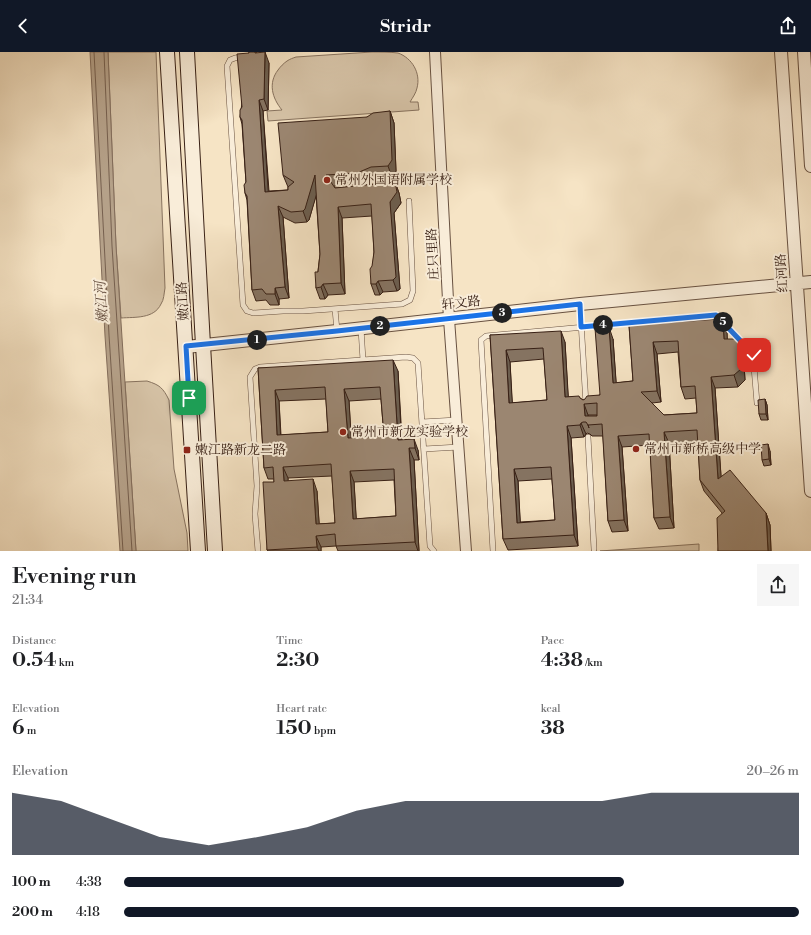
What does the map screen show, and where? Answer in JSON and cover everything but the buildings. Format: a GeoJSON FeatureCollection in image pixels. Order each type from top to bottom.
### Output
{"type":"FeatureCollection","features":[{"type":"Feature","properties":{"kind":"main road","name":"嫩江路"},"geometry":{"type":"LineString","coordinates":[[167,52],[198,551]]}},
{"type":"Feature","properties":{"kind":"main road","name":"嫩江路"},"geometry":{"type":"LineString","coordinates":[[187,52],[216,551]]}},
{"type":"Feature","properties":{"kind":"street","name":"庄只里路"},"geometry":{"type":"LineString","coordinates":[[435,52],[449,319],[466,551]]}},
{"type":"Feature","properties":{"kind":"street","name":"红河路"},"geometry":{"type":"LineString","coordinates":[[781,52],[811,491]]}},
{"type":"Feature","properties":{"kind":"street"},"geometry":{"type":"LineString","coordinates":[[804,52],[811,166]]}},
{"type":"Feature","properties":{"kind":"street","name":"轩文路"},"geometry":{"type":"LineString","coordinates":[[186,346],[580,304],[797,282],[811,282]]}},
{"type":"Feature","properties":{"kind":"lane"},"geometry":{"type":"LineString","coordinates":[[249,56],[230,60],[227,66],[243,305],[247,311],[253,313],[335,309],[402,304],[410,300],[413,292],[409,201]]}},
{"type":"Feature","properties":{"kind":"lane"},"geometry":{"type":"LineString","coordinates":[[580,304],[587,407]]}},
{"type":"Feature","properties":{"kind":"lane"},"geometry":{"type":"LineString","coordinates":[[335,309],[337,331]]}},
{"type":"Feature","properties":{"kind":"lane"},"geometry":{"type":"LineString","coordinates":[[493,551],[481,340],[486,336],[716,315],[754,355],[757,403]]}},
{"type":"Feature","properties":{"kind":"lane"},"geometry":{"type":"LineString","coordinates":[[361,328],[363,360]]}},
{"type":"Feature","properties":{"kind":"lane"},"geometry":{"type":"LineString","coordinates":[[258,551],[255,514],[257,486],[250,377],[255,369],[260,367],[406,357],[413,358],[418,363],[430,546],[434,551]]}},
{"type":"Feature","properties":{"kind":"lane"},"geometry":{"type":"LineString","coordinates":[[422,422],[457,420]]}},
{"type":"Feature","properties":{"kind":"lane"},"geometry":{"type":"LineString","coordinates":[[588,436],[594,550]]}},
{"type":"Feature","properties":{"kind":"lane"},"geometry":{"type":"LineString","coordinates":[[424,449],[459,447]]}},
{"type":"Feature","properties":{"kind":"shaded area"},"geometry":{"type":"Polygon","coordinates":[[[108,52],[156,52],[165,288],[163,301],[158,309],[149,315],[138,317],[121,318],[116,246],[108,52]]]}},
{"type":"Feature","properties":{"kind":"shaded area"},"geometry":{"type":"Polygon","coordinates":[[[372,52],[398,53],[403,55],[411,62],[418,77],[418,82],[416,92],[410,102],[418,102],[419,110],[268,121],[267,111],[282,110],[276,101],[272,90],[272,85],[275,75],[283,64],[290,59],[296,57],[372,52]]]}},
{"type":"Feature","properties":{"kind":"shaded area"},"geometry":{"type":"Polygon","coordinates":[[[147,381],[161,388],[169,400],[174,469],[187,533],[188,551],[136,551],[125,382],[147,381]]]}},
{"type":"Feature","properties":{"kind":"shaded area"},"geometry":{"type":"Polygon","coordinates":[[[699,544],[699,551],[600,551],[699,544]]]}},
{"type":"Feature","properties":{"kind":"water"},"geometry":{"type":"Polygon","coordinates":[[[90,52],[108,52],[116,246],[136,551],[120,551],[105,336],[90,52]]]}},
{"type":"Feature","properties":{"kind":"place","name":"常州外国语附属学校"},"geometry":{"type":"Point","coordinates":[327,180]}},
{"type":"Feature","properties":{"kind":"place","name":"常州市新龙实验学校"},"geometry":{"type":"Point","coordinates":[343,432]}},
{"type":"Feature","properties":{"kind":"place","name":"常州市新桥高级中学"},"geometry":{"type":"Point","coordinates":[636,449]}},
{"type":"Feature","properties":{"kind":"place","name":"嫩江路新龙二路"},"geometry":{"type":"Point","coordinates":[187,450]}},
{"type":"Feature","properties":{"kind":"route"},"geometry":{"type":"LineString","coordinates":[[189,398],[186,346],[580,304],[581,327],[716,315],[754,355]]}},
{"type":"Feature","properties":{"kind":"water label","name":"嫩江河"},"geometry":{"type":"Point","coordinates":[102,302]}}]}
